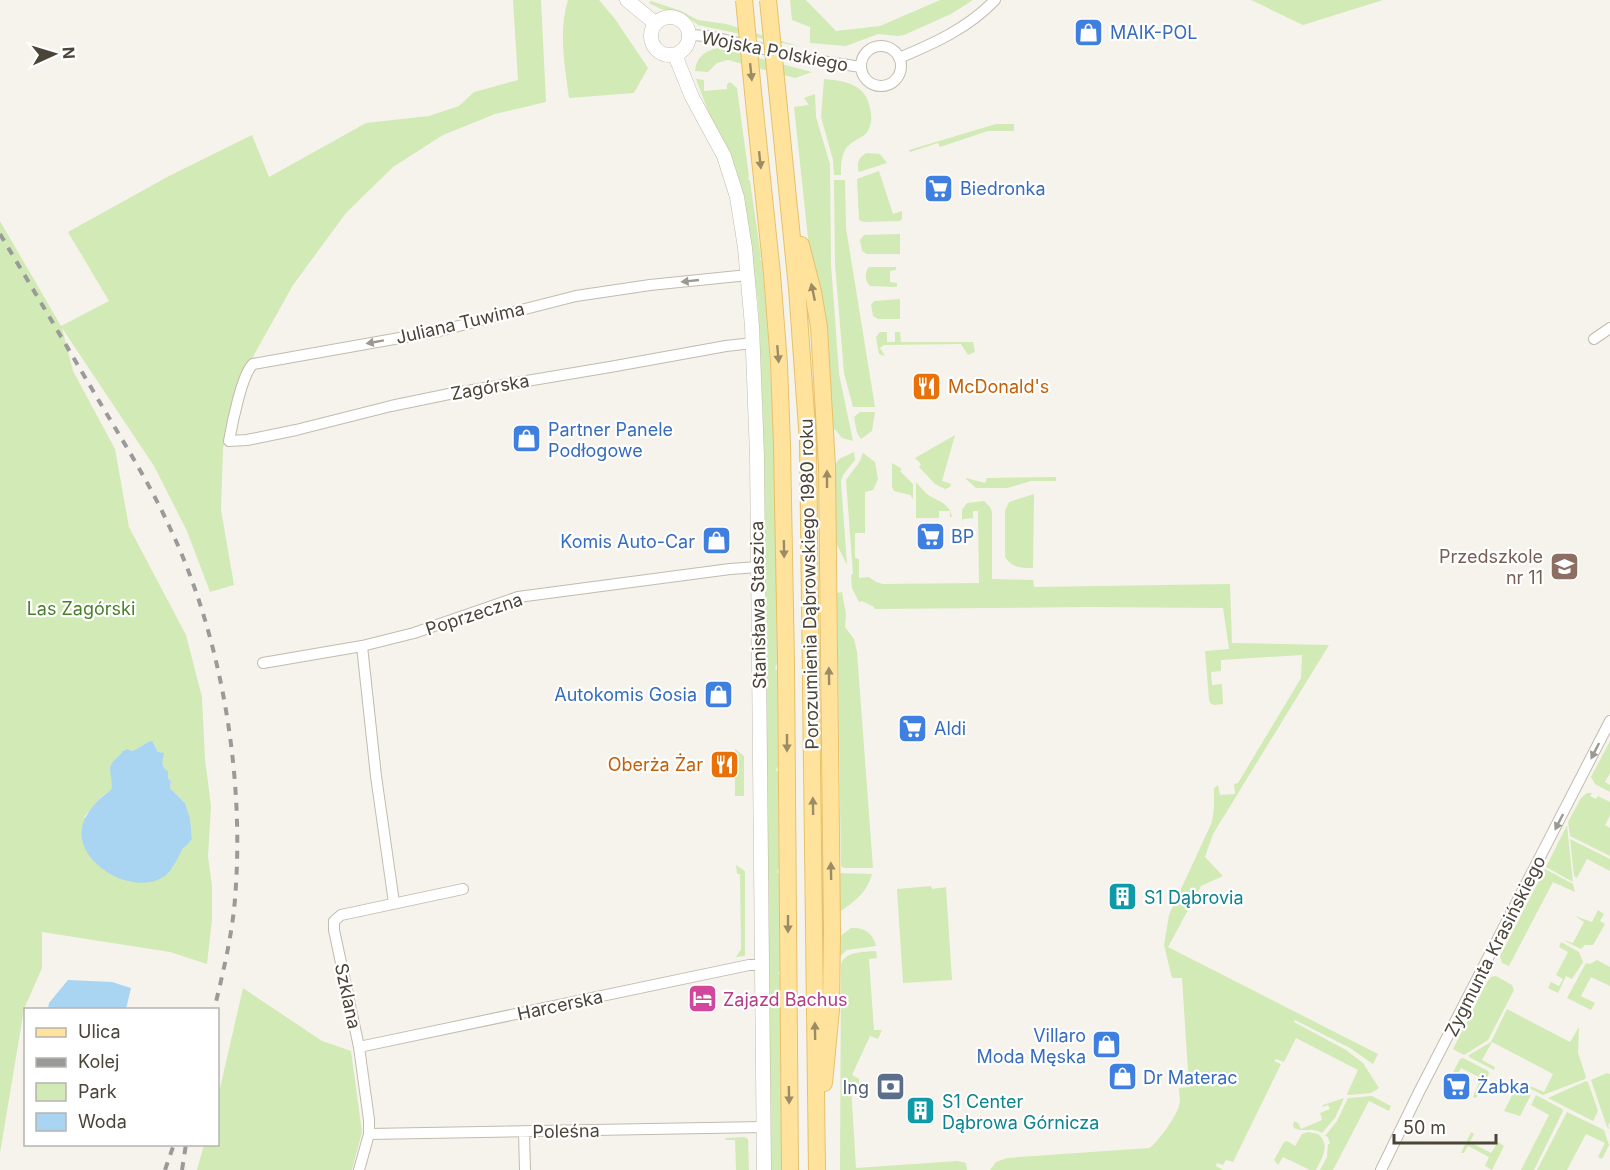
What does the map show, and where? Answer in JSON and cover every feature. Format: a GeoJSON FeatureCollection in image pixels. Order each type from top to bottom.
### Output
{"type":"FeatureCollection","features":[{"type":"Feature","properties":{"kind":"main road","name":"Porozumienia Dąbrowskiego 1980 roku"},"geometry":{"type":"LineString","coordinates":[[744,0],[779,364],[786,687],[790,1170]]}},
{"type":"Feature","properties":{"kind":"main road","name":"Porozumienia Dąbrowskiego 1980 roku"},"geometry":{"type":"LineString","coordinates":[[768,0],[804,367],[810,498],[817,1170]]}},
{"type":"Feature","properties":{"kind":"street"},"geometry":{"type":"LineString","coordinates":[[627,0],[655,23]]}},
{"type":"Feature","properties":{"kind":"street"},"geometry":{"type":"LineString","coordinates":[[899,58],[959,30],[979,16],[995,0]]}},
{"type":"Feature","properties":{"kind":"street"},"geometry":{"type":"LineString","coordinates":[[664,18],[678,19],[686,26],[689,35],[684,49],[675,55],[664,55],[655,49],[650,39],[655,23],[664,18]]}},
{"type":"Feature","properties":{"kind":"street","name":"Wojska Polskiego"},"geometry":{"type":"LineString","coordinates":[[689,35],[715,38],[795,57],[861,67]]}},
{"type":"Feature","properties":{"kind":"street"},"geometry":{"type":"LineString","coordinates":[[876,47],[890,48],[902,64],[898,78],[888,86],[881,87],[865,79],[861,67],[865,54],[876,47]]}},
{"type":"Feature","properties":{"kind":"street","name":"Stanisława Staszica"},"geometry":{"type":"LineString","coordinates":[[675,55],[688,87],[728,167],[739,205],[748,274],[756,402],[764,1170]]}},
{"type":"Feature","properties":{"kind":"street","name":"Juliana Tuwima"},"geometry":{"type":"LineString","coordinates":[[229,441],[232,420],[248,370],[253,364],[439,331],[576,296],[748,274]]}},
{"type":"Feature","properties":{"kind":"street"},"geometry":{"type":"LineString","coordinates":[[1594,339],[1610,328]]}},
{"type":"Feature","properties":{"kind":"street","name":"Zagórska"},"geometry":{"type":"LineString","coordinates":[[229,441],[247,440],[296,430],[449,394],[753,343]]}},
{"type":"Feature","properties":{"kind":"street","name":"Poprzeczna"},"geometry":{"type":"LineString","coordinates":[[264,663],[362,646],[429,629],[492,604],[518,597],[758,567]]}},
{"type":"Feature","properties":{"kind":"street"},"geometry":{"type":"LineString","coordinates":[[362,646],[376,776],[394,903]]}},
{"type":"Feature","properties":{"kind":"street","name":"Zygmunta Krasińskiego"},"geometry":{"type":"LineString","coordinates":[[1381,1170],[1610,721]]}},
{"type":"Feature","properties":{"kind":"street","name":"Szklana"},"geometry":{"type":"LineString","coordinates":[[369,1134],[359,1047],[334,921],[340,915],[463,889]]}},
{"type":"Feature","properties":{"kind":"street","name":"Harcerska"},"geometry":{"type":"LineString","coordinates":[[359,1047],[749,965],[762,965]]}},
{"type":"Feature","properties":{"kind":"street","name":"Poleśna"},"geometry":{"type":"LineString","coordinates":[[369,1134],[764,1127]]}},
{"type":"Feature","properties":{"kind":"street"},"geometry":{"type":"LineString","coordinates":[[524,1132],[525,1170]]}},
{"type":"Feature","properties":{"kind":"street"},"geometry":{"type":"LineString","coordinates":[[359,1170],[369,1134]]}},
{"type":"Feature","properties":{"kind":"green space","name":"Las Zagórski"},"geometry":{"type":"Polygon","coordinates":[[[513,0],[541,0],[546,102],[495,114],[443,135],[393,167],[346,213],[293,285],[255,353],[231,405],[223,449],[221,510],[234,585],[210,592],[187,531],[154,466],[62,328],[73,371],[115,449],[129,527],[186,635],[202,697],[205,759],[211,806],[208,856],[212,886],[212,919],[207,964],[170,952],[42,932],[42,968],[24,1008],[0,1153],[0,221],[61,326],[109,301],[68,232],[169,176],[252,135],[269,177],[366,123],[429,116],[459,106],[474,92],[518,80],[513,0]],[[150,741],[133,751],[127,749],[123,751],[110,792],[103,795],[84,817],[172,869],[183,847],[192,839],[190,818],[185,803],[170,788],[171,781],[166,775],[162,753],[158,752],[154,743],[150,741]]]}},
{"type":"Feature","properties":{"kind":"green space"},"geometry":{"type":"Polygon","coordinates":[[[568,0],[599,0],[615,19],[648,68],[634,93],[569,98],[563,36],[568,0]]]}},
{"type":"Feature","properties":{"kind":"green space"},"geometry":{"type":"Polygon","coordinates":[[[790,0],[806,0],[836,31],[880,26],[940,0],[973,0],[951,14],[904,35],[878,34],[846,46],[810,43],[810,27],[792,20],[790,0]]]}},
{"type":"Feature","properties":{"kind":"green space"},"geometry":{"type":"Polygon","coordinates":[[[1251,0],[1383,0],[1303,25],[1251,0]]]}},
{"type":"Feature","properties":{"kind":"green space"},"geometry":{"type":"Polygon","coordinates":[[[651,1],[681,11],[698,20],[726,24],[801,47],[698,25],[681,12],[661,9],[649,3],[651,1]]]}},
{"type":"Feature","properties":{"kind":"green space"},"geometry":{"type":"Polygon","coordinates":[[[719,48],[812,72],[795,78],[728,60],[717,63],[708,72],[695,71],[702,55],[719,48]]]}},
{"type":"Feature","properties":{"kind":"green space"},"geometry":{"type":"Polygon","coordinates":[[[696,79],[704,80],[704,91],[727,89],[727,84],[730,82],[737,88],[748,178],[762,262],[766,312],[775,461],[773,464],[775,466],[777,664],[775,668],[777,670],[778,766],[776,770],[778,772],[779,868],[777,872],[779,874],[780,970],[778,973],[780,975],[782,1170],[771,1170],[763,421],[758,302],[745,204],[730,154],[709,114],[696,79]]]}},
{"type":"Feature","properties":{"kind":"green space"},"geometry":{"type":"Polygon","coordinates":[[[824,79],[847,83],[859,89],[868,100],[871,111],[868,131],[849,145],[844,152],[841,175],[834,175],[833,160],[821,117],[824,79]]]}},
{"type":"Feature","properties":{"kind":"green space"},"geometry":{"type":"Polygon","coordinates":[[[815,94],[816,117],[830,164],[831,264],[839,374],[853,441],[842,438],[833,427],[822,311],[808,238],[794,107],[809,105],[804,98],[815,94]]]}},
{"type":"Feature","properties":{"kind":"green space"},"geometry":{"type":"Polygon","coordinates":[[[996,124],[1014,124],[1014,131],[988,131],[940,147],[938,143],[910,152],[909,150],[996,124]]]}},
{"type":"Feature","properties":{"kind":"green space"},"geometry":{"type":"Polygon","coordinates":[[[867,153],[880,154],[887,163],[859,172],[859,161],[867,153]]]}},
{"type":"Feature","properties":{"kind":"green space"},"geometry":{"type":"Polygon","coordinates":[[[879,171],[893,214],[902,211],[900,221],[864,222],[859,220],[857,179],[879,171]]]}},
{"type":"Feature","properties":{"kind":"green space"},"geometry":{"type":"Polygon","coordinates":[[[834,180],[845,180],[846,228],[875,407],[853,407],[844,373],[835,264],[834,180]]]}},
{"type":"Feature","properties":{"kind":"green space"},"geometry":{"type":"Polygon","coordinates":[[[900,234],[900,254],[867,254],[862,251],[860,240],[864,235],[900,234]]]}},
{"type":"Feature","properties":{"kind":"green space"},"geometry":{"type":"Polygon","coordinates":[[[869,267],[896,267],[896,270],[890,271],[890,282],[897,283],[897,287],[870,286],[866,277],[869,267]]]}},
{"type":"Feature","properties":{"kind":"green space"},"geometry":{"type":"Polygon","coordinates":[[[900,299],[900,319],[878,319],[873,316],[871,305],[874,301],[900,299]]]}},
{"type":"Feature","properties":{"kind":"green space"},"geometry":{"type":"Polygon","coordinates":[[[880,332],[887,332],[887,342],[895,342],[895,332],[900,332],[901,342],[973,342],[975,352],[968,355],[961,344],[884,345],[880,348],[885,356],[879,354],[876,337],[880,332]]]}},
{"type":"Feature","properties":{"kind":"green space"},"geometry":{"type":"Polygon","coordinates":[[[860,412],[875,412],[872,431],[861,439],[857,433],[854,417],[860,412]]]}},
{"type":"Feature","properties":{"kind":"green space"},"geometry":{"type":"Polygon","coordinates":[[[955,435],[942,481],[951,484],[945,489],[935,484],[919,467],[921,464],[915,458],[955,435]]]}},
{"type":"Feature","properties":{"kind":"green space"},"geometry":{"type":"Polygon","coordinates":[[[854,452],[855,460],[841,481],[847,565],[835,541],[834,467],[839,459],[854,452]]]}},
{"type":"Feature","properties":{"kind":"green space"},"geometry":{"type":"Polygon","coordinates":[[[863,453],[875,462],[878,479],[873,490],[865,492],[865,533],[855,533],[855,558],[859,559],[859,578],[869,577],[883,584],[979,583],[978,511],[973,511],[973,518],[963,519],[962,522],[962,510],[967,503],[984,501],[992,512],[992,579],[1033,580],[1034,587],[1230,584],[1232,643],[1329,645],[1213,834],[1205,857],[1223,876],[1201,886],[1168,947],[1378,1054],[1373,1064],[1350,1048],[1295,1020],[1294,1022],[1346,1050],[1363,1063],[1379,1088],[1371,1093],[1347,1094],[1358,1070],[1296,1038],[1284,1062],[1276,1059],[1274,1061],[1281,1064],[1233,1162],[1226,1160],[1223,1165],[1217,1163],[1216,1166],[1223,1170],[990,1170],[996,1162],[1007,1158],[1149,1148],[1171,1122],[1179,1106],[1179,1088],[1189,1087],[1182,978],[1172,978],[1164,945],[1169,915],[1212,822],[1214,788],[1218,785],[1220,795],[1235,794],[1234,784],[1238,783],[1301,678],[1302,655],[1221,660],[1221,671],[1211,672],[1212,685],[1222,684],[1223,704],[1214,705],[1209,699],[1205,651],[1229,649],[1223,608],[875,609],[862,601],[859,602],[852,588],[846,480],[863,453]]]}},
{"type":"Feature","properties":{"kind":"green space"},"geometry":{"type":"Polygon","coordinates":[[[892,463],[902,469],[900,471],[913,484],[913,499],[910,495],[894,491],[892,463]]]}},
{"type":"Feature","properties":{"kind":"green space"},"geometry":{"type":"Polygon","coordinates":[[[1056,477],[1056,481],[1031,481],[1007,488],[976,488],[966,479],[985,483],[987,478],[1056,477]]]}},
{"type":"Feature","properties":{"kind":"green space"},"geometry":{"type":"Polygon","coordinates":[[[916,482],[927,494],[946,505],[950,511],[939,511],[939,518],[916,518],[916,482]]]}},
{"type":"Feature","properties":{"kind":"green space"},"geometry":{"type":"Polygon","coordinates":[[[1034,494],[1033,568],[1021,567],[1014,565],[1005,557],[1005,511],[1009,502],[1034,494]]]}},
{"type":"Feature","properties":{"kind":"green space"},"geometry":{"type":"Polygon","coordinates":[[[842,592],[846,614],[845,627],[854,639],[857,652],[873,868],[844,868],[841,866],[837,593],[842,592]]]}},
{"type":"Feature","properties":{"kind":"green space"},"geometry":{"type":"Polygon","coordinates":[[[1610,741],[1610,773],[1605,782],[1610,785],[1610,792],[1595,784],[1591,777],[1610,741]]]}},
{"type":"Feature","properties":{"kind":"green space"},"geometry":{"type":"Polygon","coordinates":[[[735,749],[744,756],[744,796],[735,796],[735,749]]]}},
{"type":"Feature","properties":{"kind":"green space"},"geometry":{"type":"Polygon","coordinates":[[[1587,793],[1592,793],[1590,796],[1596,799],[1598,796],[1610,802],[1610,815],[1605,825],[1610,828],[1610,856],[1570,836],[1568,822],[1581,798],[1587,793]]]}},
{"type":"Feature","properties":{"kind":"green space"},"geometry":{"type":"Polygon","coordinates":[[[1567,825],[1573,882],[1546,867],[1567,825]]]}},
{"type":"Feature","properties":{"kind":"green space"},"geometry":{"type":"Polygon","coordinates":[[[1570,839],[1610,859],[1610,871],[1587,859],[1577,878],[1574,876],[1570,839]]]}},
{"type":"Feature","properties":{"kind":"green space"},"geometry":{"type":"Polygon","coordinates":[[[736,865],[745,871],[745,956],[736,957],[741,949],[740,874],[737,874],[736,865]]]}},
{"type":"Feature","properties":{"kind":"green space"},"geometry":{"type":"Polygon","coordinates":[[[1545,869],[1573,884],[1575,892],[1553,882],[1509,966],[1502,963],[1500,956],[1545,869]]]}},
{"type":"Feature","properties":{"kind":"green space"},"geometry":{"type":"Polygon","coordinates":[[[837,873],[872,874],[864,891],[841,911],[839,911],[837,873]]]}},
{"type":"Feature","properties":{"kind":"green space"},"geometry":{"type":"Polygon","coordinates":[[[931,886],[932,889],[946,887],[952,980],[903,983],[897,889],[931,886]]]}},
{"type":"Feature","properties":{"kind":"green space"},"geometry":{"type":"Polygon","coordinates":[[[1598,910],[1604,914],[1600,921],[1605,924],[1593,945],[1585,945],[1581,949],[1563,940],[1573,943],[1584,922],[1575,916],[1592,922],[1598,910]]]}},
{"type":"Feature","properties":{"kind":"green space"},"geometry":{"type":"Polygon","coordinates":[[[851,928],[867,932],[873,938],[876,946],[847,950],[838,958],[839,937],[851,928]]]}},
{"type":"Feature","properties":{"kind":"green space"},"geometry":{"type":"Polygon","coordinates":[[[1561,942],[1579,952],[1583,962],[1572,979],[1566,976],[1558,993],[1548,988],[1551,982],[1559,986],[1563,979],[1556,975],[1568,952],[1559,947],[1561,942]]]}},
{"type":"Feature","properties":{"kind":"green space"},"geometry":{"type":"Polygon","coordinates":[[[876,951],[877,958],[869,959],[874,1030],[882,1030],[878,1039],[870,1036],[852,1075],[859,1079],[859,1085],[851,1086],[856,1168],[958,1161],[966,1163],[967,1170],[840,1170],[841,965],[843,960],[850,955],[876,951]]]}},
{"type":"Feature","properties":{"kind":"green space"},"geometry":{"type":"Polygon","coordinates":[[[1597,960],[1610,967],[1610,986],[1591,977],[1581,996],[1595,1003],[1591,1010],[1567,998],[1586,963],[1590,964],[1597,960]]]}},
{"type":"Feature","properties":{"kind":"green space"},"geometry":{"type":"Polygon","coordinates":[[[1496,976],[1512,985],[1514,990],[1488,1040],[1464,1055],[1453,1049],[1487,982],[1491,977],[1496,976]]]}},
{"type":"Feature","properties":{"kind":"green space"},"geometry":{"type":"Polygon","coordinates":[[[243,988],[322,1041],[351,1051],[362,1132],[352,1170],[197,1170],[204,1146],[219,1146],[219,1093],[243,988]]]}},
{"type":"Feature","properties":{"kind":"green space"},"geometry":{"type":"Polygon","coordinates":[[[1507,1009],[1570,1042],[1579,1027],[1578,1053],[1585,1079],[1543,1095],[1529,1088],[1530,1086],[1544,1092],[1553,1074],[1492,1042],[1482,1060],[1495,1067],[1494,1070],[1469,1057],[1491,1042],[1507,1009]]]}},
{"type":"Feature","properties":{"kind":"green space"},"geometry":{"type":"Polygon","coordinates":[[[1463,1058],[1488,1071],[1489,1074],[1476,1098],[1473,1097],[1481,1078],[1461,1068],[1457,1075],[1453,1072],[1460,1059],[1463,1058]]]}},
{"type":"Feature","properties":{"kind":"green space"},"geometry":{"type":"Polygon","coordinates":[[[1607,1073],[1610,1074],[1610,1122],[1608,1126],[1610,1129],[1607,1127],[1591,1080],[1607,1073]]]}},
{"type":"Feature","properties":{"kind":"green space"},"geometry":{"type":"Polygon","coordinates":[[[1586,1081],[1598,1111],[1593,1121],[1548,1098],[1586,1081]]]}},
{"type":"Feature","properties":{"kind":"green space"},"geometry":{"type":"Polygon","coordinates":[[[1517,1086],[1531,1095],[1520,1116],[1504,1111],[1517,1086]]]}},
{"type":"Feature","properties":{"kind":"green space"},"geometry":{"type":"Polygon","coordinates":[[[1536,1095],[1563,1111],[1534,1170],[1521,1170],[1549,1115],[1531,1105],[1536,1095]]]}},
{"type":"Feature","properties":{"kind":"green space"},"geometry":{"type":"Polygon","coordinates":[[[1372,1096],[1391,1106],[1389,1111],[1369,1101],[1333,1170],[1320,1170],[1327,1157],[1328,1144],[1330,1144],[1328,1137],[1325,1136],[1337,1121],[1348,1098],[1372,1096]]]}},
{"type":"Feature","properties":{"kind":"green space"},"geometry":{"type":"Polygon","coordinates":[[[1344,1098],[1335,1118],[1322,1133],[1294,1128],[1294,1121],[1301,1129],[1322,1120],[1320,1113],[1330,1109],[1328,1105],[1322,1107],[1323,1105],[1344,1098]]]}},
{"type":"Feature","properties":{"kind":"green space"},"geometry":{"type":"Polygon","coordinates":[[[1567,1112],[1604,1130],[1609,1145],[1602,1159],[1598,1157],[1605,1143],[1586,1134],[1567,1170],[1537,1170],[1567,1112]]]}},
{"type":"Feature","properties":{"kind":"green space"},"geometry":{"type":"Polygon","coordinates":[[[1308,1132],[1318,1134],[1325,1147],[1316,1170],[1310,1170],[1283,1157],[1278,1165],[1274,1160],[1284,1142],[1287,1141],[1295,1146],[1302,1134],[1308,1132]]]}},
{"type":"Feature","properties":{"kind":"green space"},"geometry":{"type":"Polygon","coordinates":[[[1471,1132],[1474,1134],[1470,1142],[1491,1153],[1498,1142],[1504,1146],[1492,1170],[1485,1166],[1489,1157],[1468,1146],[1464,1153],[1461,1153],[1471,1132]]]}},
{"type":"Feature","properties":{"kind":"green space"},"geometry":{"type":"Polygon","coordinates":[[[744,1137],[748,1139],[749,1170],[736,1170],[735,1140],[725,1138],[744,1137]]]}},
{"type":"Feature","properties":{"kind":"water"},"geometry":{"type":"Polygon","coordinates":[[[150,741],[153,742],[158,752],[164,753],[163,764],[171,781],[170,788],[185,803],[190,818],[192,839],[183,848],[174,866],[166,875],[155,881],[142,883],[116,877],[94,861],[86,851],[82,839],[82,826],[90,810],[111,789],[110,769],[113,761],[123,751],[127,749],[133,751],[150,741]]]}},
{"type":"Feature","properties":{"kind":"water"},"geometry":{"type":"Polygon","coordinates":[[[68,980],[112,982],[131,988],[126,1008],[48,1008],[49,1003],[68,980]]]}},
{"type":"Feature","properties":{"kind":"railway"},"geometry":{"type":"LineString","coordinates":[[0,234],[154,496],[188,570],[204,615],[226,709],[233,757],[236,805],[237,853],[234,913],[214,1008]]}},
{"type":"Feature","properties":{"kind":"railway"},"geometry":{"type":"LineString","coordinates":[[165,1170],[173,1146]]}},
{"type":"Feature","properties":{"kind":"railway"},"geometry":{"type":"LineString","coordinates":[[182,1170],[186,1146]]}},
{"type":"Feature","properties":{"kind":"place","name":"MAIK-POL"},"geometry":{"type":"Point","coordinates":[1089,32]}},
{"type":"Feature","properties":{"kind":"place","name":"Biedronka"},"geometry":{"type":"Point","coordinates":[939,188]}},
{"type":"Feature","properties":{"kind":"place","name":"McDonald's"},"geometry":{"type":"Point","coordinates":[927,386]}},
{"type":"Feature","properties":{"kind":"place","name":"Partner Panele Podłogowe"},"geometry":{"type":"Point","coordinates":[527,439]}},
{"type":"Feature","properties":{"kind":"place","name":"BP"},"geometry":{"type":"Point","coordinates":[930,536]}},
{"type":"Feature","properties":{"kind":"place","name":"Komis Auto-Car"},"geometry":{"type":"Point","coordinates":[716,541]}},
{"type":"Feature","properties":{"kind":"place","name":"Przedszkole nr 11"},"geometry":{"type":"Point","coordinates":[1564,566]}},
{"type":"Feature","properties":{"kind":"place","name":"Autokomis Gosia"},"geometry":{"type":"Point","coordinates":[718,694]}},
{"type":"Feature","properties":{"kind":"place","name":"Aldi"},"geometry":{"type":"Point","coordinates":[913,728]}},
{"type":"Feature","properties":{"kind":"place","name":"Oberża Żar"},"geometry":{"type":"Point","coordinates":[724,764]}},
{"type":"Feature","properties":{"kind":"place","name":"S1 Dąbrovia"},"geometry":{"type":"Point","coordinates":[1123,897]}},
{"type":"Feature","properties":{"kind":"place","name":"Zajazd Bachus"},"geometry":{"type":"Point","coordinates":[702,999]}},
{"type":"Feature","properties":{"kind":"place","name":"Villaro Moda Męska"},"geometry":{"type":"Point","coordinates":[1107,1045]}},
{"type":"Feature","properties":{"kind":"place","name":"Dr Materac"},"geometry":{"type":"Point","coordinates":[1122,1077]}},
{"type":"Feature","properties":{"kind":"place","name":"Żabka"},"geometry":{"type":"Point","coordinates":[1456,1086]}},
{"type":"Feature","properties":{"kind":"place","name":"Ing"},"geometry":{"type":"Point","coordinates":[890,1087]}},
{"type":"Feature","properties":{"kind":"place","name":"S1 Center Dąbrowa Górnicza"},"geometry":{"type":"Point","coordinates":[921,1111]}}]}
